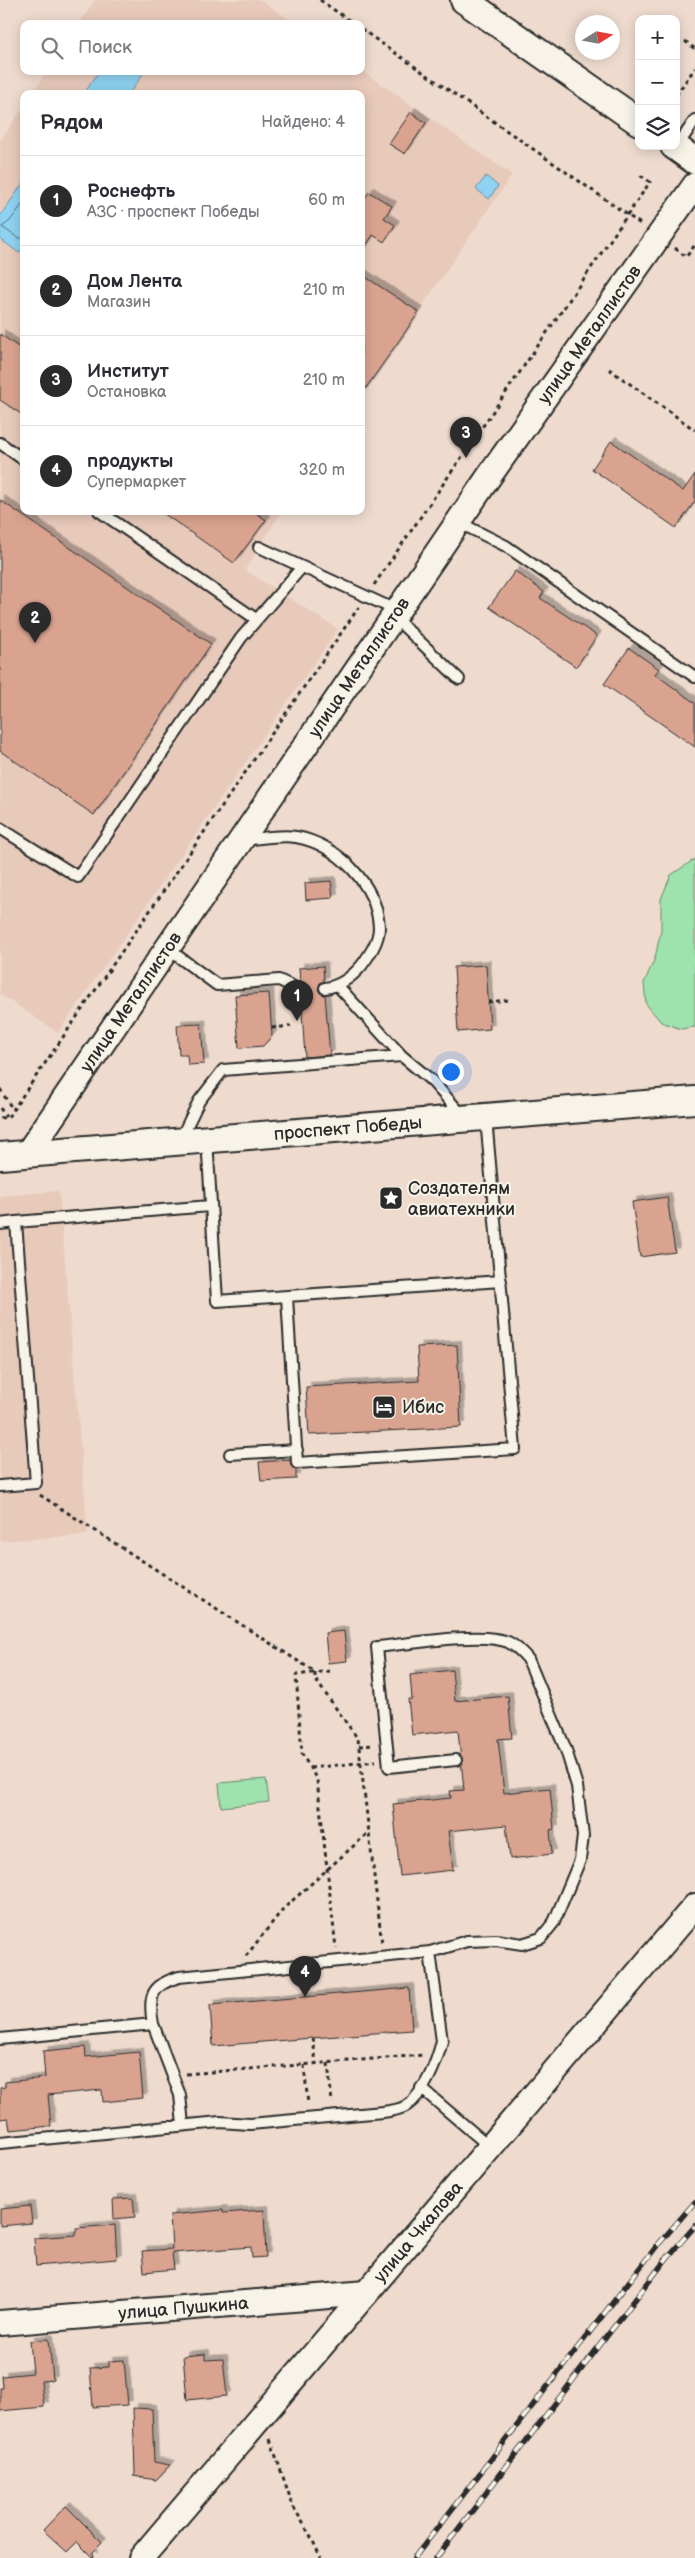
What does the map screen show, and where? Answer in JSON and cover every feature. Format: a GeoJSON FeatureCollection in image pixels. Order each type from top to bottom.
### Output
{"type":"FeatureCollection","features":[{"type":"Feature","properties":{"kind":"main road"},"geometry":{"type":"LineString","coordinates":[[464,0],[635,119]]}},
{"type":"Feature","properties":{"kind":"main road","name":"проспект Победы"},"geometry":{"type":"LineString","coordinates":[[0,1156],[695,1100]]}},
{"type":"Feature","properties":{"kind":"street","name":"улица Металлистов"},"geometry":{"type":"LineString","coordinates":[[27,1154],[458,522],[695,185]]}},
{"type":"Feature","properties":{"kind":"street","name":"улица Чкалова"},"geometry":{"type":"LineString","coordinates":[[141,2558],[695,1906]]}},
{"type":"Feature","properties":{"kind":"street","name":"улица Пушкина"},"geometry":{"type":"LineString","coordinates":[[0,2324],[366,2293]]}},
{"type":"Feature","properties":{"kind":"lane"},"geometry":{"type":"LineString","coordinates":[[682,152],[695,120]]}},
{"type":"Feature","properties":{"kind":"lane"},"geometry":{"type":"LineString","coordinates":[[0,443],[20,457]]}},
{"type":"Feature","properties":{"kind":"lane"},"geometry":{"type":"LineString","coordinates":[[105,515],[256,619]]}},
{"type":"Feature","properties":{"kind":"lane"},"geometry":{"type":"LineString","coordinates":[[458,522],[506,546],[695,677]]}},
{"type":"Feature","properties":{"kind":"lane"},"geometry":{"type":"LineString","coordinates":[[259,547],[366,596],[396,614],[459,678]]}},
{"type":"Feature","properties":{"kind":"lane"},"geometry":{"type":"LineString","coordinates":[[0,828],[78,877],[256,619],[302,567]]}},
{"type":"Feature","properties":{"kind":"lane"},"geometry":{"type":"LineString","coordinates":[[242,840],[296,837],[314,842],[330,851],[360,878],[376,910],[379,928],[376,944],[369,956],[338,986],[325,988]]}},
{"type":"Feature","properties":{"kind":"lane"},"geometry":{"type":"LineString","coordinates":[[168,949],[217,985],[279,980],[300,990]]}},
{"type":"Feature","properties":{"kind":"lane"},"geometry":{"type":"LineString","coordinates":[[287,1296],[297,1463],[515,1449],[501,1281],[475,1117],[402,1056],[338,986]]}},
{"type":"Feature","properties":{"kind":"lane"},"geometry":{"type":"LineString","coordinates":[[180,1140],[199,1101],[223,1070],[402,1056]]}},
{"type":"Feature","properties":{"kind":"lane"},"geometry":{"type":"LineString","coordinates":[[207,1138],[217,1301],[501,1281]]}},
{"type":"Feature","properties":{"kind":"lane"},"geometry":{"type":"LineString","coordinates":[[0,1224],[210,1206]]}},
{"type":"Feature","properties":{"kind":"lane"},"geometry":{"type":"LineString","coordinates":[[0,1486],[36,1484],[16,1222]]}},
{"type":"Feature","properties":{"kind":"lane"},"geometry":{"type":"LineString","coordinates":[[230,1454],[297,1450]]}},
{"type":"Feature","properties":{"kind":"lane"},"geometry":{"type":"LineString","coordinates":[[183,2125],[180,2096],[153,2024],[150,2004],[152,1994],[163,1983],[179,1977],[430,1952],[467,1941],[496,1940],[522,1944],[533,1942],[548,1931],[583,1850],[577,1786],[566,1750],[528,1659],[518,1648],[507,1641],[494,1639],[461,1639],[376,1647],[389,1767],[456,1760]]}},
{"type":"Feature","properties":{"kind":"lane"},"geometry":{"type":"LineString","coordinates":[[0,2144],[183,2125],[220,2122],[250,2124],[395,2110],[411,2102],[422,2088],[439,2054],[442,2041],[430,1952]]}},
{"type":"Feature","properties":{"kind":"lane"},"geometry":{"type":"LineString","coordinates":[[0,2039],[153,2024]]}},
{"type":"Feature","properties":{"kind":"lane"},"geometry":{"type":"LineString","coordinates":[[422,2088],[490,2147]]}},
{"type":"Feature","properties":{"kind":"path"},"geometry":{"type":"LineString","coordinates":[[320,0],[348,20]]}},
{"type":"Feature","properties":{"kind":"path"},"geometry":{"type":"LineString","coordinates":[[365,32],[628,215]]}},
{"type":"Feature","properties":{"kind":"path"},"geometry":{"type":"LineString","coordinates":[[685,41],[695,48]]}},
{"type":"Feature","properties":{"kind":"path"},"geometry":{"type":"LineString","coordinates":[[680,89],[695,68]]}},
{"type":"Feature","properties":{"kind":"path"},"geometry":{"type":"LineString","coordinates":[[0,1118],[6,1117],[13,1110],[628,215],[650,182],[638,174]]}},
{"type":"Feature","properties":{"kind":"path"},"geometry":{"type":"LineString","coordinates":[[686,256],[695,245]]}},
{"type":"Feature","properties":{"kind":"path"},"geometry":{"type":"LineString","coordinates":[[691,250],[695,254]]}},
{"type":"Feature","properties":{"kind":"path"},"geometry":{"type":"LineString","coordinates":[[609,369],[695,430]]}},
{"type":"Feature","properties":{"kind":"path"},"geometry":{"type":"LineString","coordinates":[[488,1002],[509,1000]]}},
{"type":"Feature","properties":{"kind":"path"},"geometry":{"type":"LineString","coordinates":[[272,1028],[291,1026]]}},
{"type":"Feature","properties":{"kind":"path"},"geometry":{"type":"LineString","coordinates":[[0,1089],[13,1110]]}},
{"type":"Feature","properties":{"kind":"path"},"geometry":{"type":"LineString","coordinates":[[0,1108],[6,1117]]}},
{"type":"Feature","properties":{"kind":"path"},"geometry":{"type":"LineString","coordinates":[[36,1484],[38,1494],[315,1672]]}},
{"type":"Feature","properties":{"kind":"path"},"geometry":{"type":"LineString","coordinates":[[330,1671],[296,1675],[302,1754],[317,1780],[338,1961]]}},
{"type":"Feature","properties":{"kind":"path"},"geometry":{"type":"LineString","coordinates":[[315,1672],[315,1679],[358,1739],[383,1957]]}},
{"type":"Feature","properties":{"kind":"path"},"geometry":{"type":"LineString","coordinates":[[310,1768],[389,1760]]}},
{"type":"Feature","properties":{"kind":"path"},"geometry":{"type":"LineString","coordinates":[[234,1971],[283,1909],[327,1872],[369,1832]]}},
{"type":"Feature","properties":{"kind":"path"},"geometry":{"type":"LineString","coordinates":[[313,2038],[316,2064]]}},
{"type":"Feature","properties":{"kind":"path"},"geometry":{"type":"LineString","coordinates":[[173,2075],[439,2054]]}},
{"type":"Feature","properties":{"kind":"path"},"geometry":{"type":"LineString","coordinates":[[328,2063],[333,2117]]}},
{"type":"Feature","properties":{"kind":"path"},"geometry":{"type":"LineString","coordinates":[[304,2065],[309,2119]]}},
{"type":"Feature","properties":{"kind":"path"},"geometry":{"type":"LineString","coordinates":[[262,2415],[293,2506],[321,2558]]}},
{"type":"Feature","properties":{"kind":"shaded area"},"geometry":{"type":"Polygon","coordinates":[[[95,0],[261,0],[289,20],[82,20],[95,0]]]}},
{"type":"Feature","properties":{"kind":"shaded area"},"geometry":{"type":"Polygon","coordinates":[[[365,73],[512,175],[365,389],[365,90],[35,90],[44,75],[365,75],[365,73]]]}},
{"type":"Feature","properties":{"kind":"shaded area"},"geometry":{"type":"Polygon","coordinates":[[[20,112],[20,515],[279,515],[245,570],[338,629],[58,1033],[0,994],[0,141],[20,112]]]}},
{"type":"Feature","properties":{"kind":"shaded area"},"geometry":{"type":"Polygon","coordinates":[[[59,1191],[88,1535],[0,1541],[0,1196],[59,1191]]]}},
{"type":"Feature","properties":{"kind":"green space"},"geometry":{"type":"Polygon","coordinates":[[[695,859],[695,1027],[681,1029],[661,1022],[646,1004],[644,983],[655,958],[661,930],[661,899],[671,875],[695,859]]]}},
{"type":"Feature","properties":{"kind":"green space"},"geometry":{"type":"Polygon","coordinates":[[[266,1779],[269,1802],[221,1807],[219,1783],[266,1779]]]}},
{"type":"Feature","properties":{"kind":"water"},"geometry":{"type":"Polygon","coordinates":[[[96,75],[142,75],[132,90],[87,90],[96,75]]]}},
{"type":"Feature","properties":{"kind":"water"},"geometry":{"type":"Polygon","coordinates":[[[486,176],[498,186],[489,199],[476,189],[486,176]]]}},
{"type":"Feature","properties":{"kind":"water"},"geometry":{"type":"Polygon","coordinates":[[[20,188],[19,253],[0,239],[0,216],[20,188]]]}},
{"type":"Feature","properties":{"kind":"building"},"geometry":{"type":"Polygon","coordinates":[[[411,112],[426,123],[405,154],[389,144],[411,112]]]}},
{"type":"Feature","properties":{"kind":"building"},"geometry":{"type":"Polygon","coordinates":[[[369,192],[392,206],[384,218],[395,225],[384,242],[373,235],[365,247],[365,198],[369,192]]]}},
{"type":"Feature","properties":{"kind":"building"},"geometry":{"type":"Polygon","coordinates":[[[365,277],[419,312],[365,389],[365,277]]]}},
{"type":"Feature","properties":{"kind":"building"},"geometry":{"type":"Polygon","coordinates":[[[0,334],[20,348],[20,413],[0,400],[0,334]]]}},
{"type":"Feature","properties":{"kind":"building"},"geometry":{"type":"Polygon","coordinates":[[[611,441],[683,491],[695,474],[695,501],[676,528],[592,469],[611,441]]]}},
{"type":"Feature","properties":{"kind":"building"},"geometry":{"type":"Polygon","coordinates":[[[0,500],[211,644],[94,815],[0,751],[0,500]]]}},
{"type":"Feature","properties":{"kind":"building"},"geometry":{"type":"Polygon","coordinates":[[[166,515],[259,515],[266,520],[234,563],[166,515]]]}},
{"type":"Feature","properties":{"kind":"building"},"geometry":{"type":"Polygon","coordinates":[[[515,571],[544,592],[540,598],[597,636],[576,667],[489,607],[515,571]]]}},
{"type":"Feature","properties":{"kind":"building"},"geometry":{"type":"Polygon","coordinates":[[[629,648],[659,669],[655,674],[695,703],[695,747],[604,684],[629,648]]]}},
{"type":"Feature","properties":{"kind":"building"},"geometry":{"type":"Polygon","coordinates":[[[331,881],[333,898],[306,900],[305,883],[331,881]]]}},
{"type":"Feature","properties":{"kind":"building"},"geometry":{"type":"Polygon","coordinates":[[[486,965],[490,1029],[458,1032],[454,967],[486,965]]]}},
{"type":"Feature","properties":{"kind":"building"},"geometry":{"type":"Polygon","coordinates":[[[323,966],[324,981],[320,983],[318,989],[320,993],[325,995],[330,1055],[305,1057],[301,997],[307,990],[300,982],[299,968],[323,966]]]}},
{"type":"Feature","properties":{"kind":"building"},"geometry":{"type":"Polygon","coordinates":[[[269,993],[272,1036],[263,1046],[239,1048],[235,995],[269,993]]]}},
{"type":"Feature","properties":{"kind":"building"},"geometry":{"type":"Polygon","coordinates":[[[201,1024],[204,1064],[188,1065],[187,1055],[179,1055],[177,1025],[201,1024]]]}},
{"type":"Feature","properties":{"kind":"building"},"geometry":{"type":"Polygon","coordinates":[[[667,1197],[675,1252],[640,1257],[632,1202],[667,1197]]]}},
{"type":"Feature","properties":{"kind":"building","name":"Ибис"},"geometry":{"type":"Polygon","coordinates":[[[457,1345],[461,1427],[309,1435],[306,1387],[419,1381],[417,1347],[457,1345]]]}},
{"type":"Feature","properties":{"kind":"building"},"geometry":{"type":"Polygon","coordinates":[[[290,1460],[291,1466],[296,1470],[296,1479],[261,1481],[259,1462],[290,1460]]]}},
{"type":"Feature","properties":{"kind":"building"},"geometry":{"type":"Polygon","coordinates":[[[344,1631],[347,1661],[328,1663],[325,1633],[344,1631]]]}},
{"type":"Feature","properties":{"kind":"building"},"geometry":{"type":"Polygon","coordinates":[[[452,1670],[455,1701],[508,1696],[512,1738],[498,1739],[504,1793],[550,1788],[554,1829],[550,1830],[552,1854],[510,1859],[506,1825],[448,1831],[453,1870],[400,1876],[393,1804],[451,1798],[450,1791],[464,1790],[458,1730],[412,1735],[408,1699],[412,1699],[410,1675],[452,1670]]]}},
{"type":"Feature","properties":{"kind":"building"},"geometry":{"type":"Polygon","coordinates":[[[409,1988],[412,2030],[213,2046],[210,2005],[409,1988]]]}},
{"type":"Feature","properties":{"kind":"building"},"geometry":{"type":"Polygon","coordinates":[[[85,2047],[86,2057],[139,2052],[143,2098],[103,2102],[102,2090],[48,2095],[51,2126],[10,2130],[8,2118],[0,2119],[0,2088],[5,2087],[5,2082],[45,2078],[43,2051],[85,2047]]]}},
{"type":"Feature","properties":{"kind":"building"},"geometry":{"type":"Polygon","coordinates":[[[133,2198],[135,2217],[114,2219],[113,2199],[133,2198]]]}},
{"type":"Feature","properties":{"kind":"building"},"geometry":{"type":"Polygon","coordinates":[[[30,2206],[32,2223],[0,2226],[0,2209],[30,2206]]]}},
{"type":"Feature","properties":{"kind":"building"},"geometry":{"type":"Polygon","coordinates":[[[223,2210],[223,2213],[264,2210],[266,2257],[252,2258],[251,2247],[172,2253],[174,2269],[144,2272],[142,2251],[172,2249],[170,2215],[223,2210]]]}},
{"type":"Feature","properties":{"kind":"building"},"geometry":{"type":"Polygon","coordinates":[[[115,2225],[117,2259],[36,2266],[34,2238],[76,2235],[76,2228],[115,2225]]]}},
{"type":"Feature","properties":{"kind":"building"},"geometry":{"type":"Polygon","coordinates":[[[49,2339],[53,2380],[41,2381],[44,2407],[0,2411],[0,2388],[3,2388],[2,2376],[33,2373],[30,2341],[49,2339]]]}},
{"type":"Feature","properties":{"kind":"building"},"geometry":{"type":"Polygon","coordinates":[[[205,2354],[205,2360],[223,2359],[227,2396],[187,2400],[183,2356],[205,2354]]]}},
{"type":"Feature","properties":{"kind":"building"},"geometry":{"type":"Polygon","coordinates":[[[124,2360],[128,2405],[93,2407],[90,2368],[109,2367],[109,2361],[124,2360]]]}},
{"type":"Feature","properties":{"kind":"building"},"geometry":{"type":"Polygon","coordinates":[[[133,2408],[152,2409],[154,2462],[170,2465],[156,2480],[133,2476],[135,2474],[133,2408]]]}},
{"type":"Feature","properties":{"kind":"building"},"geometry":{"type":"Polygon","coordinates":[[[66,2506],[102,2542],[92,2552],[93,2558],[77,2542],[67,2552],[43,2530],[66,2506]]]}},
{"type":"Feature","properties":{"kind":"railway"},"geometry":{"type":"LineString","coordinates":[[414,2558],[656,2247],[695,2202]]}},
{"type":"Feature","properties":{"kind":"railway"},"geometry":{"type":"LineString","coordinates":[[436,2558],[667,2258],[695,2226]]}},
{"type":"Feature","properties":{"kind":"place","name":"Институт"},"geometry":{"type":"Point","coordinates":[466,458]}},
{"type":"Feature","properties":{"kind":"place","name":"Дом Лента"},"geometry":{"type":"Point","coordinates":[35,643]}},
{"type":"Feature","properties":{"kind":"place","name":"Роснефть"},"geometry":{"type":"Point","coordinates":[297,1021]}},
{"type":"Feature","properties":{"kind":"place","name":"Создателям авиатехники"},"geometry":{"type":"Point","coordinates":[391,1198]}},
{"type":"Feature","properties":{"kind":"place","name":"Ибис"},"geometry":{"type":"Point","coordinates":[384,1407]}},
{"type":"Feature","properties":{"kind":"place","name":"продукты"},"geometry":{"type":"Point","coordinates":[305,1997]}}]}
